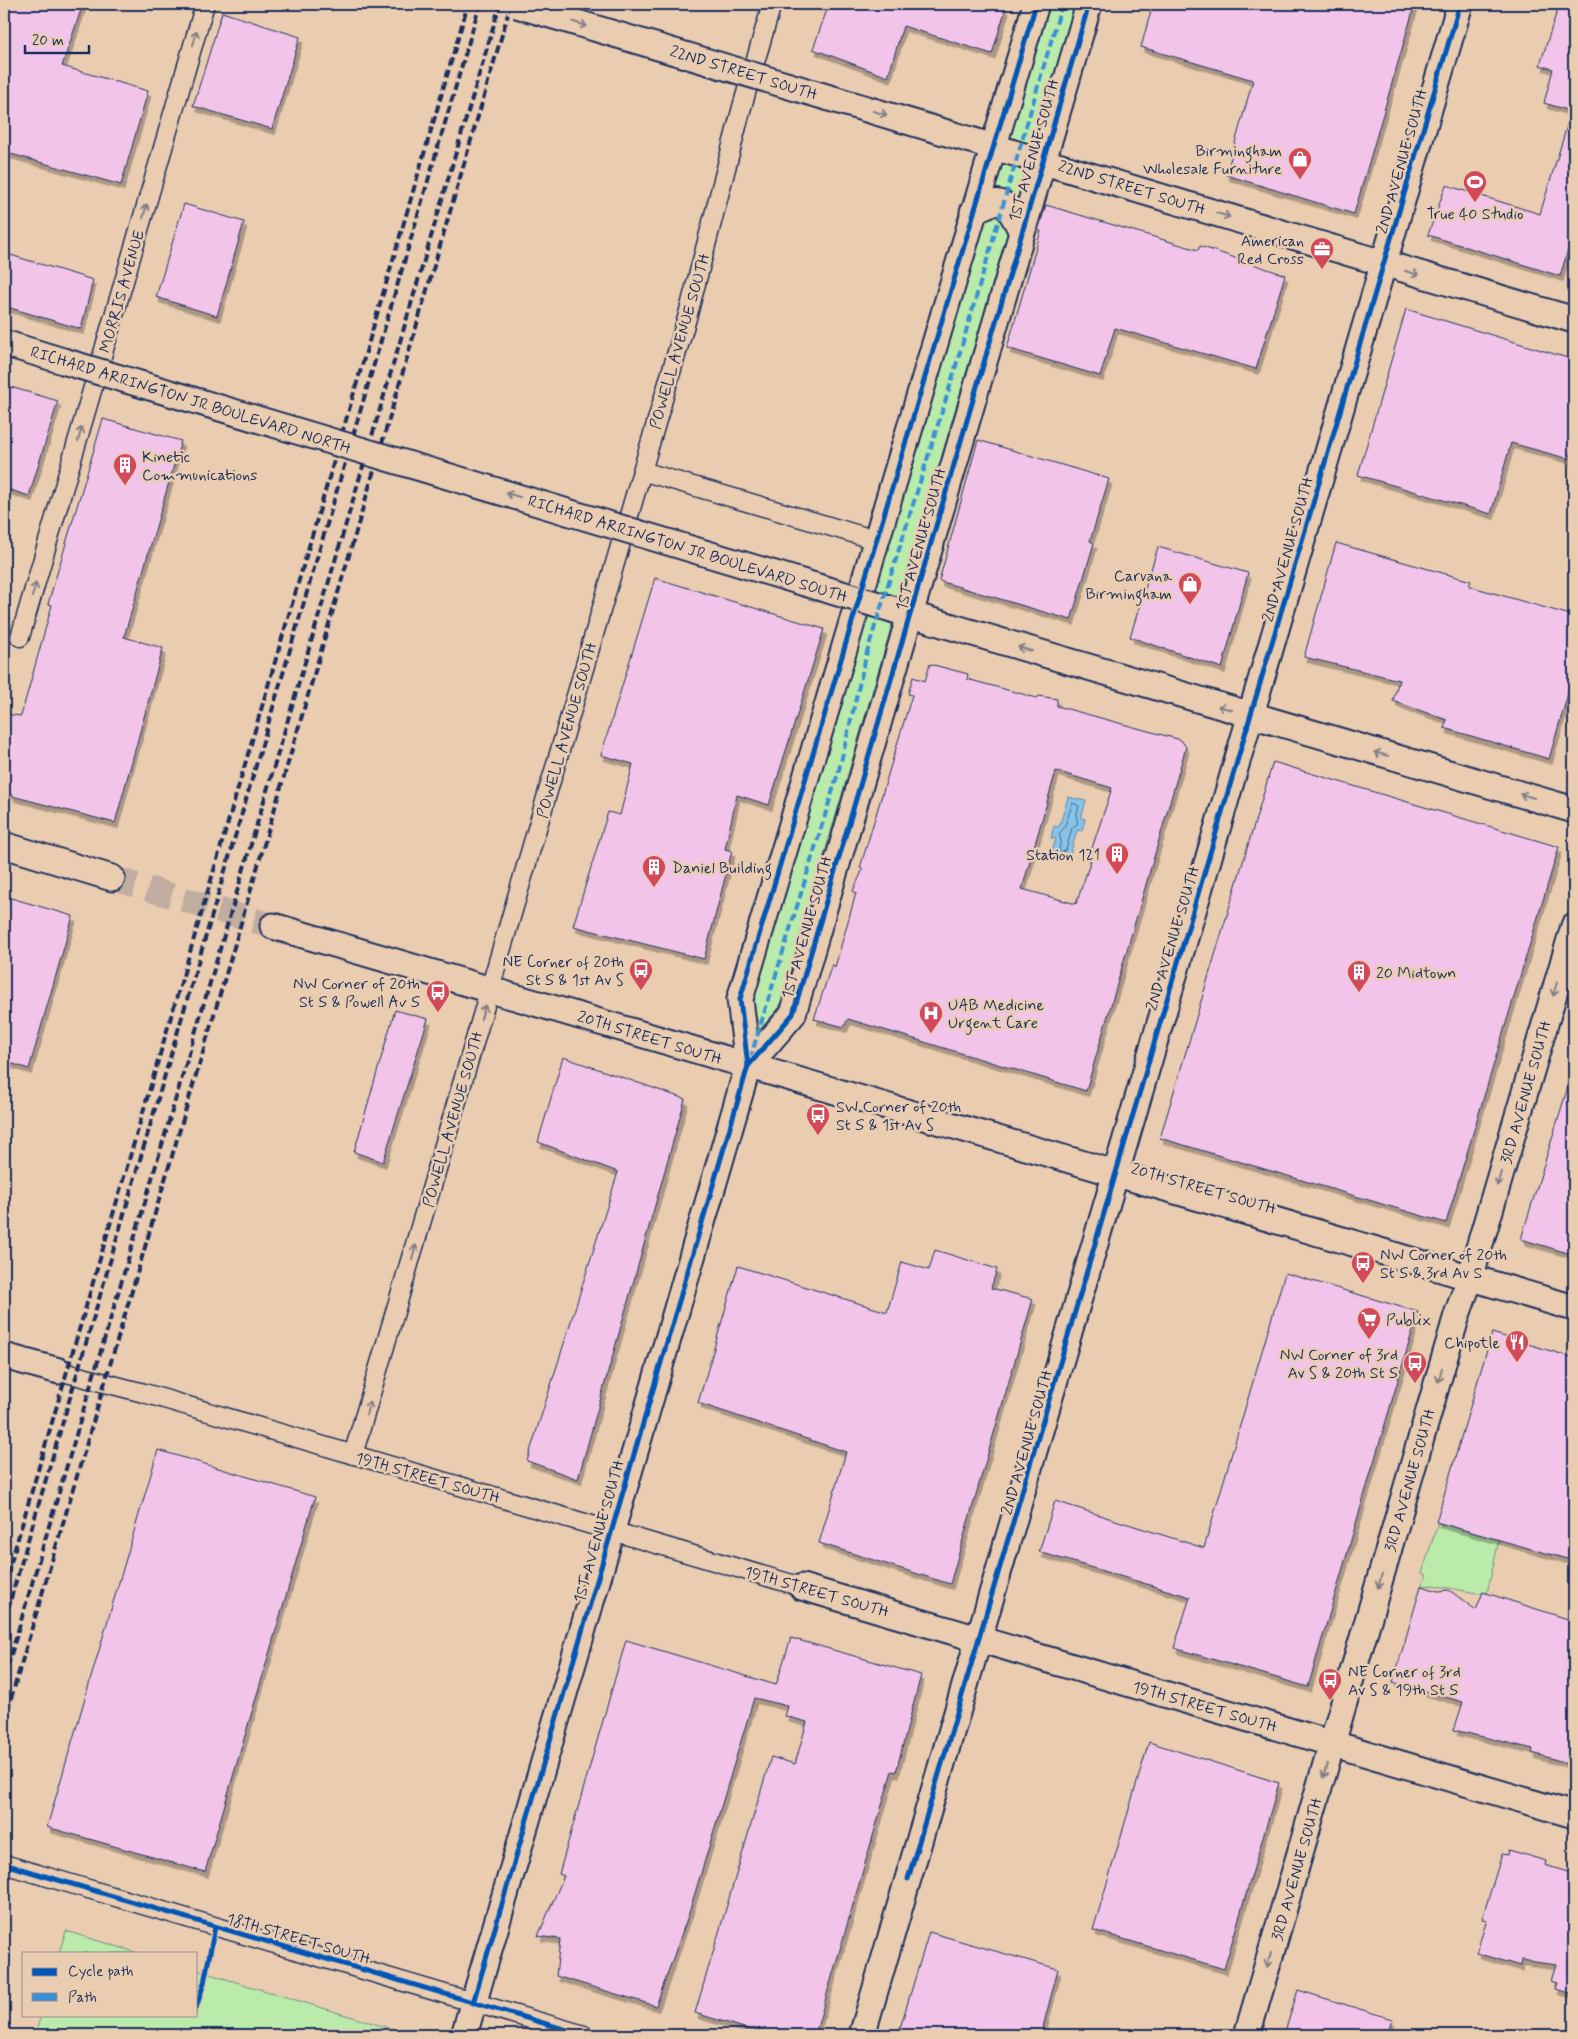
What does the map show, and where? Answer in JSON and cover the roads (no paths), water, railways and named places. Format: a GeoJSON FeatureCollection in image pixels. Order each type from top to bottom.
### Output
{"type":"FeatureCollection","features":[{"type":"Feature","properties":{"kind":"street","name":"MORRIS AVENUE"},"geometry":{"type":"LineString","coordinates":[[20,637],[205,4]]}},
{"type":"Feature","properties":{"kind":"street","name":"22ND STREET SOUTH"},"geometry":{"type":"LineString","coordinates":[[515,4],[1574,320]]}},
{"type":"Feature","properties":{"kind":"street","name":"POWELL AVENUE SOUTH"},"geometry":{"type":"LineString","coordinates":[[353,1455],[687,318],[742,107],[772,4]]}},
{"type":"Feature","properties":{"kind":"street","name":"1ST AVENUE SOUTH"},"geometry":{"type":"LineString","coordinates":[[464,2035],[748,1066],[740,999],[992,146],[1036,4]]}},
{"type":"Feature","properties":{"kind":"street","name":"1ST AVENUE SOUTH"},"geometry":{"type":"LineString","coordinates":[[748,1066],[793,1014],[903,612],[1022,232],[1089,4]]}},
{"type":"Feature","properties":{"kind":"street","name":"2ND AVENUE SOUTH"},"geometry":{"type":"LineString","coordinates":[[862,2035],[1252,716],[1460,4]]}},
{"type":"Feature","properties":{"kind":"street"},"geometry":{"type":"LineString","coordinates":[[973,212],[989,202],[1000,202],[1010,209],[1022,232]]}},
{"type":"Feature","properties":{"kind":"street","name":"RICHARD ARRINGTON JR BOULEVARD NORTH"},"geometry":{"type":"LineString","coordinates":[[4,343],[378,455]]}},
{"type":"Feature","properties":{"kind":"street","name":"RICHARD ARRINGTON JR BOULEVARD SOUTH"},"geometry":{"type":"LineString","coordinates":[[378,455],[1252,716],[1574,810]]}},
{"type":"Feature","properties":{"kind":"street"},"geometry":{"type":"LineString","coordinates":[[642,471],[876,540]]}},
{"type":"Feature","properties":{"kind":"street"},"geometry":{"type":"LineString","coordinates":[[4,845],[112,878]]}},
{"type":"Feature","properties":{"kind":"street","name":"20TH STREET SOUTH"},"geometry":{"type":"LineString","coordinates":[[273,926],[1115,1175],[1574,1308]]}},
{"type":"Feature","properties":{"kind":"street","name":"3RD AVENUE SOUTH"},"geometry":{"type":"LineString","coordinates":[[1248,2035],[1451,1334],[1470,1278],[1574,926]]}},
{"type":"Feature","properties":{"kind":"street"},"geometry":{"type":"LineString","coordinates":[[4,1356],[59,1371]]}},
{"type":"Feature","properties":{"kind":"street","name":"19TH STREET SOUTH"},"geometry":{"type":"LineString","coordinates":[[59,1371],[144,1393],[1574,1815]]}},
{"type":"Feature","properties":{"kind":"street","name":"18TH STREET SOUTH"},"geometry":{"type":"LineString","coordinates":[[7,1865],[584,2035]]}},
{"type":"Feature","properties":{"kind":"water"},"geometry":{"type":"Polygon","coordinates":[[[1068,797],[1086,801],[1081,818],[1085,819],[1082,831],[1077,830],[1070,855],[1066,859],[1054,856],[1055,852],[1052,851],[1056,839],[1051,838],[1054,826],[1059,827],[1068,797]]]}},
{"type":"Feature","properties":{"kind":"tunnel"},"geometry":{"type":"LineString","coordinates":[[112,878],[273,926]]}},
{"type":"Feature","properties":{"kind":"railway"},"geometry":{"type":"LineString","coordinates":[[4,1586],[468,4]]}},
{"type":"Feature","properties":{"kind":"railway"},"geometry":{"type":"LineString","coordinates":[[4,1622],[480,4]]}},
{"type":"Feature","properties":{"kind":"railway"},"geometry":{"type":"LineString","coordinates":[[4,1678],[500,4]]}},
{"type":"Feature","properties":{"kind":"railway"},"geometry":{"type":"LineString","coordinates":[[4,1722],[511,4]]}},
{"type":"Feature","properties":{"kind":"place","name":"Birmingham Wholesale Furniture"},"geometry":{"type":"Point","coordinates":[1300,180]}},
{"type":"Feature","properties":{"kind":"place","name":"True 40 Studio"},"geometry":{"type":"Point","coordinates":[1475,203]}},
{"type":"Feature","properties":{"kind":"place","name":"American Red Cross"},"geometry":{"type":"Point","coordinates":[1322,270]}},
{"type":"Feature","properties":{"kind":"place","name":"Kinetic Communications"},"geometry":{"type":"Point","coordinates":[125,486]}},
{"type":"Feature","properties":{"kind":"place","name":"Carvana Birmingham"},"geometry":{"type":"Point","coordinates":[1190,605]}},
{"type":"Feature","properties":{"kind":"place","name":"Station 121"},"geometry":{"type":"Point","coordinates":[1117,875]}},
{"type":"Feature","properties":{"kind":"place","name":"Daniel Building"},"geometry":{"type":"Point","coordinates":[654,888]}},
{"type":"Feature","properties":{"kind":"place","name":"NE Corner of 20th St S & 1st Av S"},"geometry":{"type":"Point","coordinates":[641,991]}},
{"type":"Feature","properties":{"kind":"place","name":"20 Midtown"},"geometry":{"type":"Point","coordinates":[1359,993]}},
{"type":"Feature","properties":{"kind":"place","name":"NW Corner of 20th St S & Powell Av S"},"geometry":{"type":"Point","coordinates":[438,1013]}},
{"type":"Feature","properties":{"kind":"place","name":"UAB Medicine Urgent Care"},"geometry":{"type":"Point","coordinates":[931,1034]}},
{"type":"Feature","properties":{"kind":"place","name":"SW Corner of 20th St S & 1st Av S"},"geometry":{"type":"Point","coordinates":[818,1136]}},
{"type":"Feature","properties":{"kind":"place","name":"NW Corner of 20th St S & 3rd Av S"},"geometry":{"type":"Point","coordinates":[1363,1284]}},
{"type":"Feature","properties":{"kind":"place","name":"Publix"},"geometry":{"type":"Point","coordinates":[1369,1340]}},
{"type":"Feature","properties":{"kind":"place","name":"Chipotle"},"geometry":{"type":"Point","coordinates":[1517,1363]}},
{"type":"Feature","properties":{"kind":"place","name":"NW Corner of 3rd Av S & 20th St S"},"geometry":{"type":"Point","coordinates":[1415,1384]}},
{"type":"Feature","properties":{"kind":"place","name":"NE Corner of 3rd Av S & 19th St S"},"geometry":{"type":"Point","coordinates":[1330,1701]}}]}
